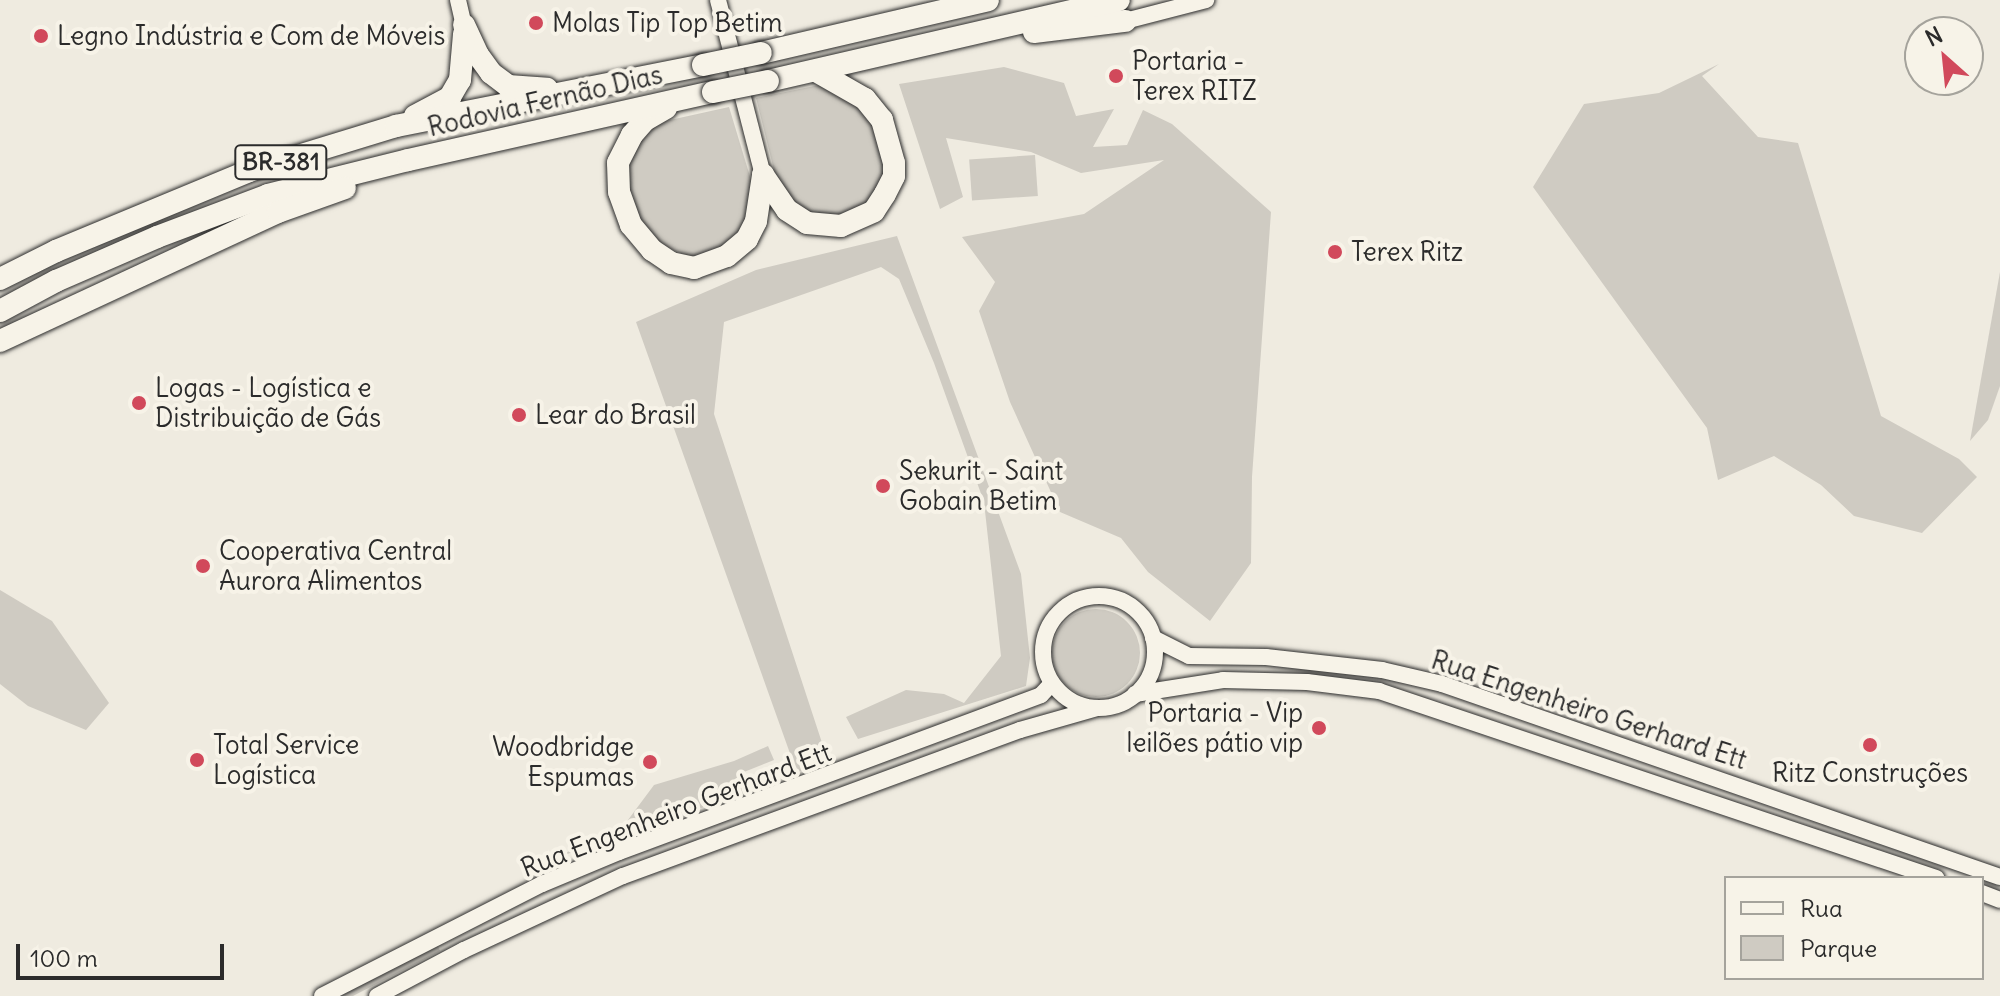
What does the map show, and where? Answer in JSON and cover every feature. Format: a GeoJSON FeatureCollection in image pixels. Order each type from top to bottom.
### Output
{"type":"FeatureCollection","features":[{"type":"Feature","properties":{"kind":"highway","name":"Rodovia Fernão Dias"},"geometry":{"type":"LineString","coordinates":[[0,279],[56,251],[249,171],[396,126],[761,53],[988,0]]}},
{"type":"Feature","properties":{"kind":"highway","name":"Rodovia Fernão Dias"},"geometry":{"type":"LineString","coordinates":[[0,311],[56,281],[157,237],[268,195],[408,160],[993,29],[1122,10]]}},
{"type":"Feature","properties":{"kind":"highway"},"geometry":{"type":"LineString","coordinates":[[464,25],[478,55],[491,73],[508,86],[576,91]]}},
{"type":"Feature","properties":{"kind":"highway"},"geometry":{"type":"LineString","coordinates":[[396,126],[450,97],[462,69],[464,25]]}},
{"type":"Feature","properties":{"kind":"highway"},"geometry":{"type":"LineString","coordinates":[[763,175],[787,210],[807,223],[841,226],[850,223],[874,211],[885,194],[894,176],[894,163],[882,120],[865,99],[816,71]]}},
{"type":"Feature","properties":{"kind":"highway"},"geometry":{"type":"LineString","coordinates":[[684,98],[645,120],[632,135],[618,163],[619,192],[631,225],[652,250],[671,263],[694,268],[727,256],[747,239],[756,221],[763,175]]}},
{"type":"Feature","properties":{"kind":"highway","name":"BR-381"},"geometry":{"type":"LineString","coordinates":[[0,341],[278,212],[345,188],[408,160]]}},
{"type":"Feature","properties":{"kind":"main road"},"geometry":{"type":"LineString","coordinates":[[458,0],[464,25]]}},
{"type":"Feature","properties":{"kind":"main road"},"geometry":{"type":"LineString","coordinates":[[718,0],[763,175]]}},
{"type":"Feature","properties":{"kind":"main road","name":"Rodovia Fernão Dias"},"geometry":{"type":"LineString","coordinates":[[1122,10],[1206,0]]}},
{"type":"Feature","properties":{"kind":"main road","name":"Rua Engenheiro Gerhard Ett"},"geometry":{"type":"LineString","coordinates":[[322,996],[542,884],[619,852],[1041,695],[1052,683],[1042,650],[1055,617],[1068,605],[1102,596],[1134,608],[1153,638],[1189,656],[1280,659],[1382,670],[1442,684],[2000,877]]}},
{"type":"Feature","properties":{"kind":"main road"},"geometry":{"type":"LineString","coordinates":[[1135,694],[1152,669],[1153,638]]}},
{"type":"Feature","properties":{"kind":"main road","name":"Rua Engenheiro Gerhard Ett"},"geometry":{"type":"LineString","coordinates":[[377,996],[555,908],[652,865],[1020,730],[1097,708],[1111,707],[1135,694],[1223,680],[1307,682],[1379,691],[1930,876]]}},
{"type":"Feature","properties":{"kind":"main road"},"geometry":{"type":"LineString","coordinates":[[1052,683],[1064,696],[1097,708]]}},
{"type":"Feature","properties":{"kind":"main road"},"geometry":{"type":"LineString","coordinates":[[542,884],[555,908]]}},
{"type":"Feature","properties":{"kind":"green space"},"geometry":{"type":"Polygon","coordinates":[[[1719,64],[1702,76],[1758,137],[1798,143],[1881,416],[1959,459],[1977,477],[1922,533],[1854,516],[1821,485],[1774,456],[1718,480],[1707,428],[1533,187],[1584,104],[1659,93],[1719,64]]]}},
{"type":"Feature","properties":{"kind":"green space"},"geometry":{"type":"Polygon","coordinates":[[[1004,67],[1064,83],[1076,116],[1114,109],[1093,147],[1127,145],[1143,110],[1172,124],[1271,212],[1252,477],[1251,563],[1210,621],[1148,572],[1121,538],[1060,512],[1010,402],[979,311],[995,282],[962,237],[1084,214],[1164,160],[1081,173],[1031,152],[946,138],[963,197],[940,209],[899,84],[1004,67]]]}},
{"type":"Feature","properties":{"kind":"green space"},"geometry":{"type":"Polygon","coordinates":[[[824,84],[854,98],[878,131],[888,165],[875,196],[845,217],[814,216],[787,198],[774,170],[756,98],[824,84]]]}},
{"type":"Feature","properties":{"kind":"green space"},"geometry":{"type":"Polygon","coordinates":[[[729,107],[752,183],[752,212],[728,249],[690,257],[664,246],[644,230],[626,191],[626,162],[652,124],[729,107]]]}},
{"type":"Feature","properties":{"kind":"green space"},"geometry":{"type":"Polygon","coordinates":[[[1035,155],[1038,196],[972,201],[969,160],[1035,155]]]}},
{"type":"Feature","properties":{"kind":"green space"},"geometry":{"type":"Polygon","coordinates":[[[897,236],[1021,574],[1030,658],[1026,686],[858,739],[846,717],[906,690],[944,694],[964,703],[1001,656],[984,502],[934,363],[899,279],[881,267],[724,322],[714,414],[827,758],[797,773],[636,322],[756,270],[897,236]]]}},
{"type":"Feature","properties":{"kind":"green space"},"geometry":{"type":"Polygon","coordinates":[[[2000,272],[2000,386],[1988,420],[1970,441],[2000,272]]]}},
{"type":"Feature","properties":{"kind":"green space"},"geometry":{"type":"Polygon","coordinates":[[[0,590],[52,621],[109,703],[86,730],[28,706],[0,684],[0,590]]]}},
{"type":"Feature","properties":{"kind":"green space"},"geometry":{"type":"Polygon","coordinates":[[[1087,609],[1105,609],[1121,616],[1133,628],[1140,644],[1140,662],[1133,678],[1121,690],[1105,697],[1087,697],[1071,690],[1059,678],[1052,662],[1052,644],[1059,628],[1071,616],[1087,609]]]}},
{"type":"Feature","properties":{"kind":"green space"},"geometry":{"type":"Polygon","coordinates":[[[768,746],[774,760],[744,772],[753,790],[547,861],[622,828],[654,785],[734,761],[768,746]]]}},
{"type":"Feature","properties":{"kind":"green space"},"geometry":{"type":"Polygon","coordinates":[[[437,943],[440,951],[353,996],[334,996],[437,943]]]}},
{"type":"Feature","properties":{"kind":"place","name":"Molas Tip Top Betim"},"geometry":{"type":"Point","coordinates":[536,23]}},
{"type":"Feature","properties":{"kind":"place","name":"Legno Indústria e Com de Móveis"},"geometry":{"type":"Point","coordinates":[41,36]}},
{"type":"Feature","properties":{"kind":"place","name":"Portaria - Terex RITZ"},"geometry":{"type":"Point","coordinates":[1116,76]}},
{"type":"Feature","properties":{"kind":"place","name":"Terex Ritz"},"geometry":{"type":"Point","coordinates":[1335,252]}},
{"type":"Feature","properties":{"kind":"place","name":"Logas - Logística e Distribuição de Gás"},"geometry":{"type":"Point","coordinates":[139,403]}},
{"type":"Feature","properties":{"kind":"place","name":"Lear do Brasil"},"geometry":{"type":"Point","coordinates":[519,415]}},
{"type":"Feature","properties":{"kind":"place","name":"Sekurit - Saint Gobain Betim"},"geometry":{"type":"Point","coordinates":[883,486]}},
{"type":"Feature","properties":{"kind":"place","name":"Cooperativa Central Aurora Alimentos"},"geometry":{"type":"Point","coordinates":[203,566]}},
{"type":"Feature","properties":{"kind":"place","name":"Portaria - Vip leilões pátio vip"},"geometry":{"type":"Point","coordinates":[1319,728]}},
{"type":"Feature","properties":{"kind":"place","name":"Ritz Construções"},"geometry":{"type":"Point","coordinates":[1870,745]}},
{"type":"Feature","properties":{"kind":"place","name":"Total Service Logística"},"geometry":{"type":"Point","coordinates":[197,760]}},
{"type":"Feature","properties":{"kind":"place","name":"Woodbridge Espumas"},"geometry":{"type":"Point","coordinates":[650,762]}}]}
